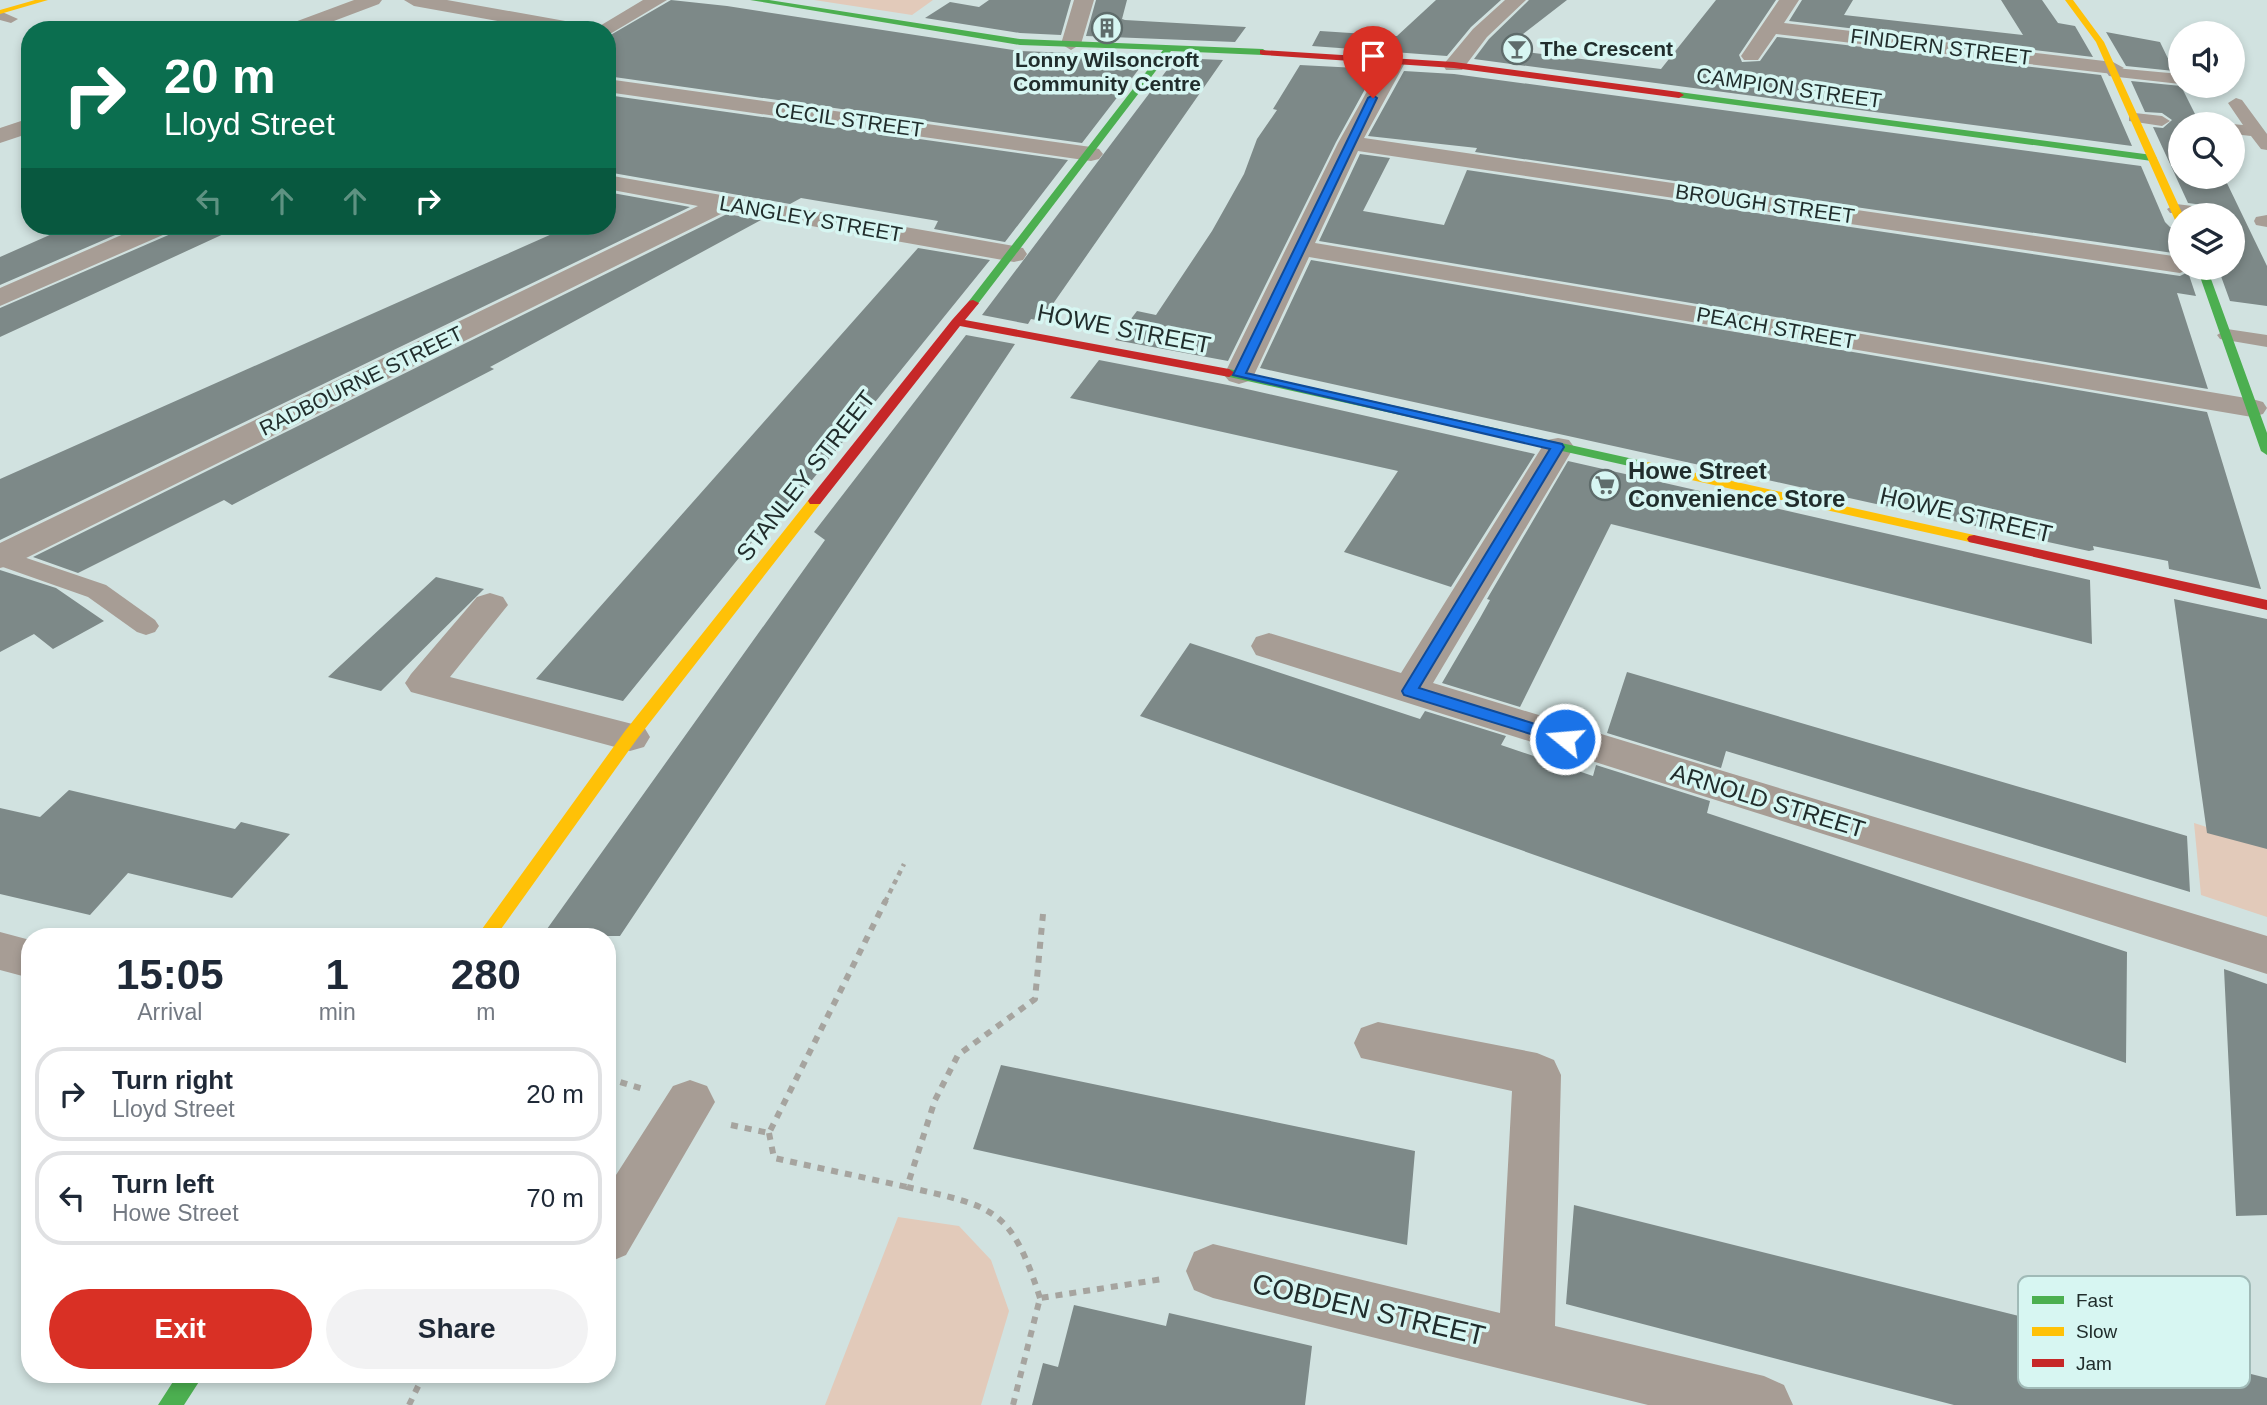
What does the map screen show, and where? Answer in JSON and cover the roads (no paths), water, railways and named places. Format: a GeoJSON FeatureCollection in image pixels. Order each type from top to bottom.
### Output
{"type":"FeatureCollection","features":[{"type":"Feature","properties":{"kind":"street"},"geometry":{"type":"LineString","coordinates":[[4,15],[44,0]]}},
{"type":"Feature","properties":{"kind":"street"},"geometry":{"type":"LineString","coordinates":[[308,21],[372,0]]}},
{"type":"Feature","properties":{"kind":"street"},"geometry":{"type":"LineString","coordinates":[[414,0],[438,2],[536,21]]}},
{"type":"Feature","properties":{"kind":"street"},"geometry":{"type":"LineString","coordinates":[[616,23],[657,0]]}},
{"type":"Feature","properties":{"kind":"street","name":"CAMPION STREET"},"geometry":{"type":"LineString","coordinates":[[754,0],[987,38],[1454,65],[2152,158]]}},
{"type":"Feature","properties":{"kind":"street"},"geometry":{"type":"LineString","coordinates":[[1071,44],[1084,0]]}},
{"type":"Feature","properties":{"kind":"street"},"geometry":{"type":"LineString","coordinates":[[1454,65],[1465,55],[1480,33],[1516,0]]}},
{"type":"Feature","properties":{"kind":"street"},"geometry":{"type":"LineString","coordinates":[[1751,56],[1789,0]]}},
{"type":"Feature","properties":{"kind":"street"},"geometry":{"type":"LineString","coordinates":[[2069,0],[2100,42],[2173,203]]}},
{"type":"Feature","properties":{"kind":"street","name":"FINDERN STREET"},"geometry":{"type":"LineString","coordinates":[[1769,27],[2114,70]]}},
{"type":"Feature","properties":{"kind":"street","name":"STANLEY STREET"},"geometry":{"type":"LineString","coordinates":[[492,928],[630,737],[956,322],[1014,254],[1168,48]]}},
{"type":"Feature","properties":{"kind":"street"},"geometry":{"type":"LineString","coordinates":[[1239,375],[1350,143],[1395,61]]}},
{"type":"Feature","properties":{"kind":"street","name":"CECIL STREET"},"geometry":{"type":"LineString","coordinates":[[616,86],[1091,154]]}},
{"type":"Feature","properties":{"kind":"street"},"geometry":{"type":"LineString","coordinates":[[0,136],[21,128]]}},
{"type":"Feature","properties":{"kind":"street","name":"BROUGH STREET"},"geometry":{"type":"LineString","coordinates":[[1350,143],[2168,263]]}},
{"type":"Feature","properties":{"kind":"street","name":"LANGLEY STREET"},"geometry":{"type":"LineString","coordinates":[[616,184],[1014,254]]}},
{"type":"Feature","properties":{"kind":"street","name":"RADBOURNE STREET"},"geometry":{"type":"LineString","coordinates":[[1,557],[721,204]]}},
{"type":"Feature","properties":{"kind":"street"},"geometry":{"type":"LineString","coordinates":[[0,298],[143,235]]}},
{"type":"Feature","properties":{"kind":"street","name":"PEACH STREET"},"geometry":{"type":"LineString","coordinates":[[1300,248],[2252,408]]}},
{"type":"Feature","properties":{"kind":"street"},"geometry":{"type":"LineString","coordinates":[[2206,280],[2267,451]]}},
{"type":"Feature","properties":{"kind":"street","name":"HOWE STREET"},"geometry":{"type":"LineString","coordinates":[[956,322],[1239,375],[2267,605]]}},
{"type":"Feature","properties":{"kind":"street"},"geometry":{"type":"LineString","coordinates":[[1409,691],[1558,447]]}},
{"type":"Feature","properties":{"kind":"street"},"geometry":{"type":"LineString","coordinates":[[490,606],[424,683],[630,737]]}},
{"type":"Feature","properties":{"kind":"street","name":"ARNOLD STREET"},"geometry":{"type":"LineString","coordinates":[[1269,646],[2267,955]]}},
{"type":"Feature","properties":{"kind":"street"},"geometry":{"type":"LineString","coordinates":[[0,951],[21,957]]}},
{"type":"Feature","properties":{"kind":"street"},"geometry":{"type":"LineString","coordinates":[[1378,1043],[1537,1075],[1526,1346]]}},
{"type":"Feature","properties":{"kind":"street"},"geometry":{"type":"LineString","coordinates":[[616,1222],[690,1102]]}},
{"type":"Feature","properties":{"kind":"street","name":"COBDEN STREET"},"geometry":{"type":"LineString","coordinates":[[1213,1271],[1764,1405]]}},
{"type":"Feature","properties":{"kind":"street"},"geometry":{"type":"LineString","coordinates":[[170,1405],[186,1383]]}},
{"type":"Feature","properties":{"kind":"lane"},"geometry":{"type":"LineString","coordinates":[[2114,70],[2168,77]]}},
{"type":"Feature","properties":{"kind":"lane"},"geometry":{"type":"LineString","coordinates":[[2236,103],[2262,138]]}},
{"type":"Feature","properties":{"kind":"lane"},"geometry":{"type":"LineString","coordinates":[[2135,118],[2162,121]]}},
{"type":"Feature","properties":{"kind":"lane"},"geometry":{"type":"LineString","coordinates":[[2245,133],[2262,138]]}},
{"type":"Feature","properties":{"kind":"lane"},"geometry":{"type":"LineString","coordinates":[[2227,335],[2267,341]]}},
{"type":"Feature","properties":{"kind":"lane"},"geometry":{"type":"LineString","coordinates":[[1,557],[38,573],[97,591],[146,626]]}},
{"type":"Feature","properties":{"kind":"place","name":"Lonny Wilsoncroft Community Centre"},"geometry":{"type":"Point","coordinates":[1107,28]}},
{"type":"Feature","properties":{"kind":"place","name":"The Crescent"},"geometry":{"type":"Point","coordinates":[1517,49]}},
{"type":"Feature","properties":{"kind":"place","name":"Howe Street Convenience Store"},"geometry":{"type":"Point","coordinates":[1605,485]}}]}
